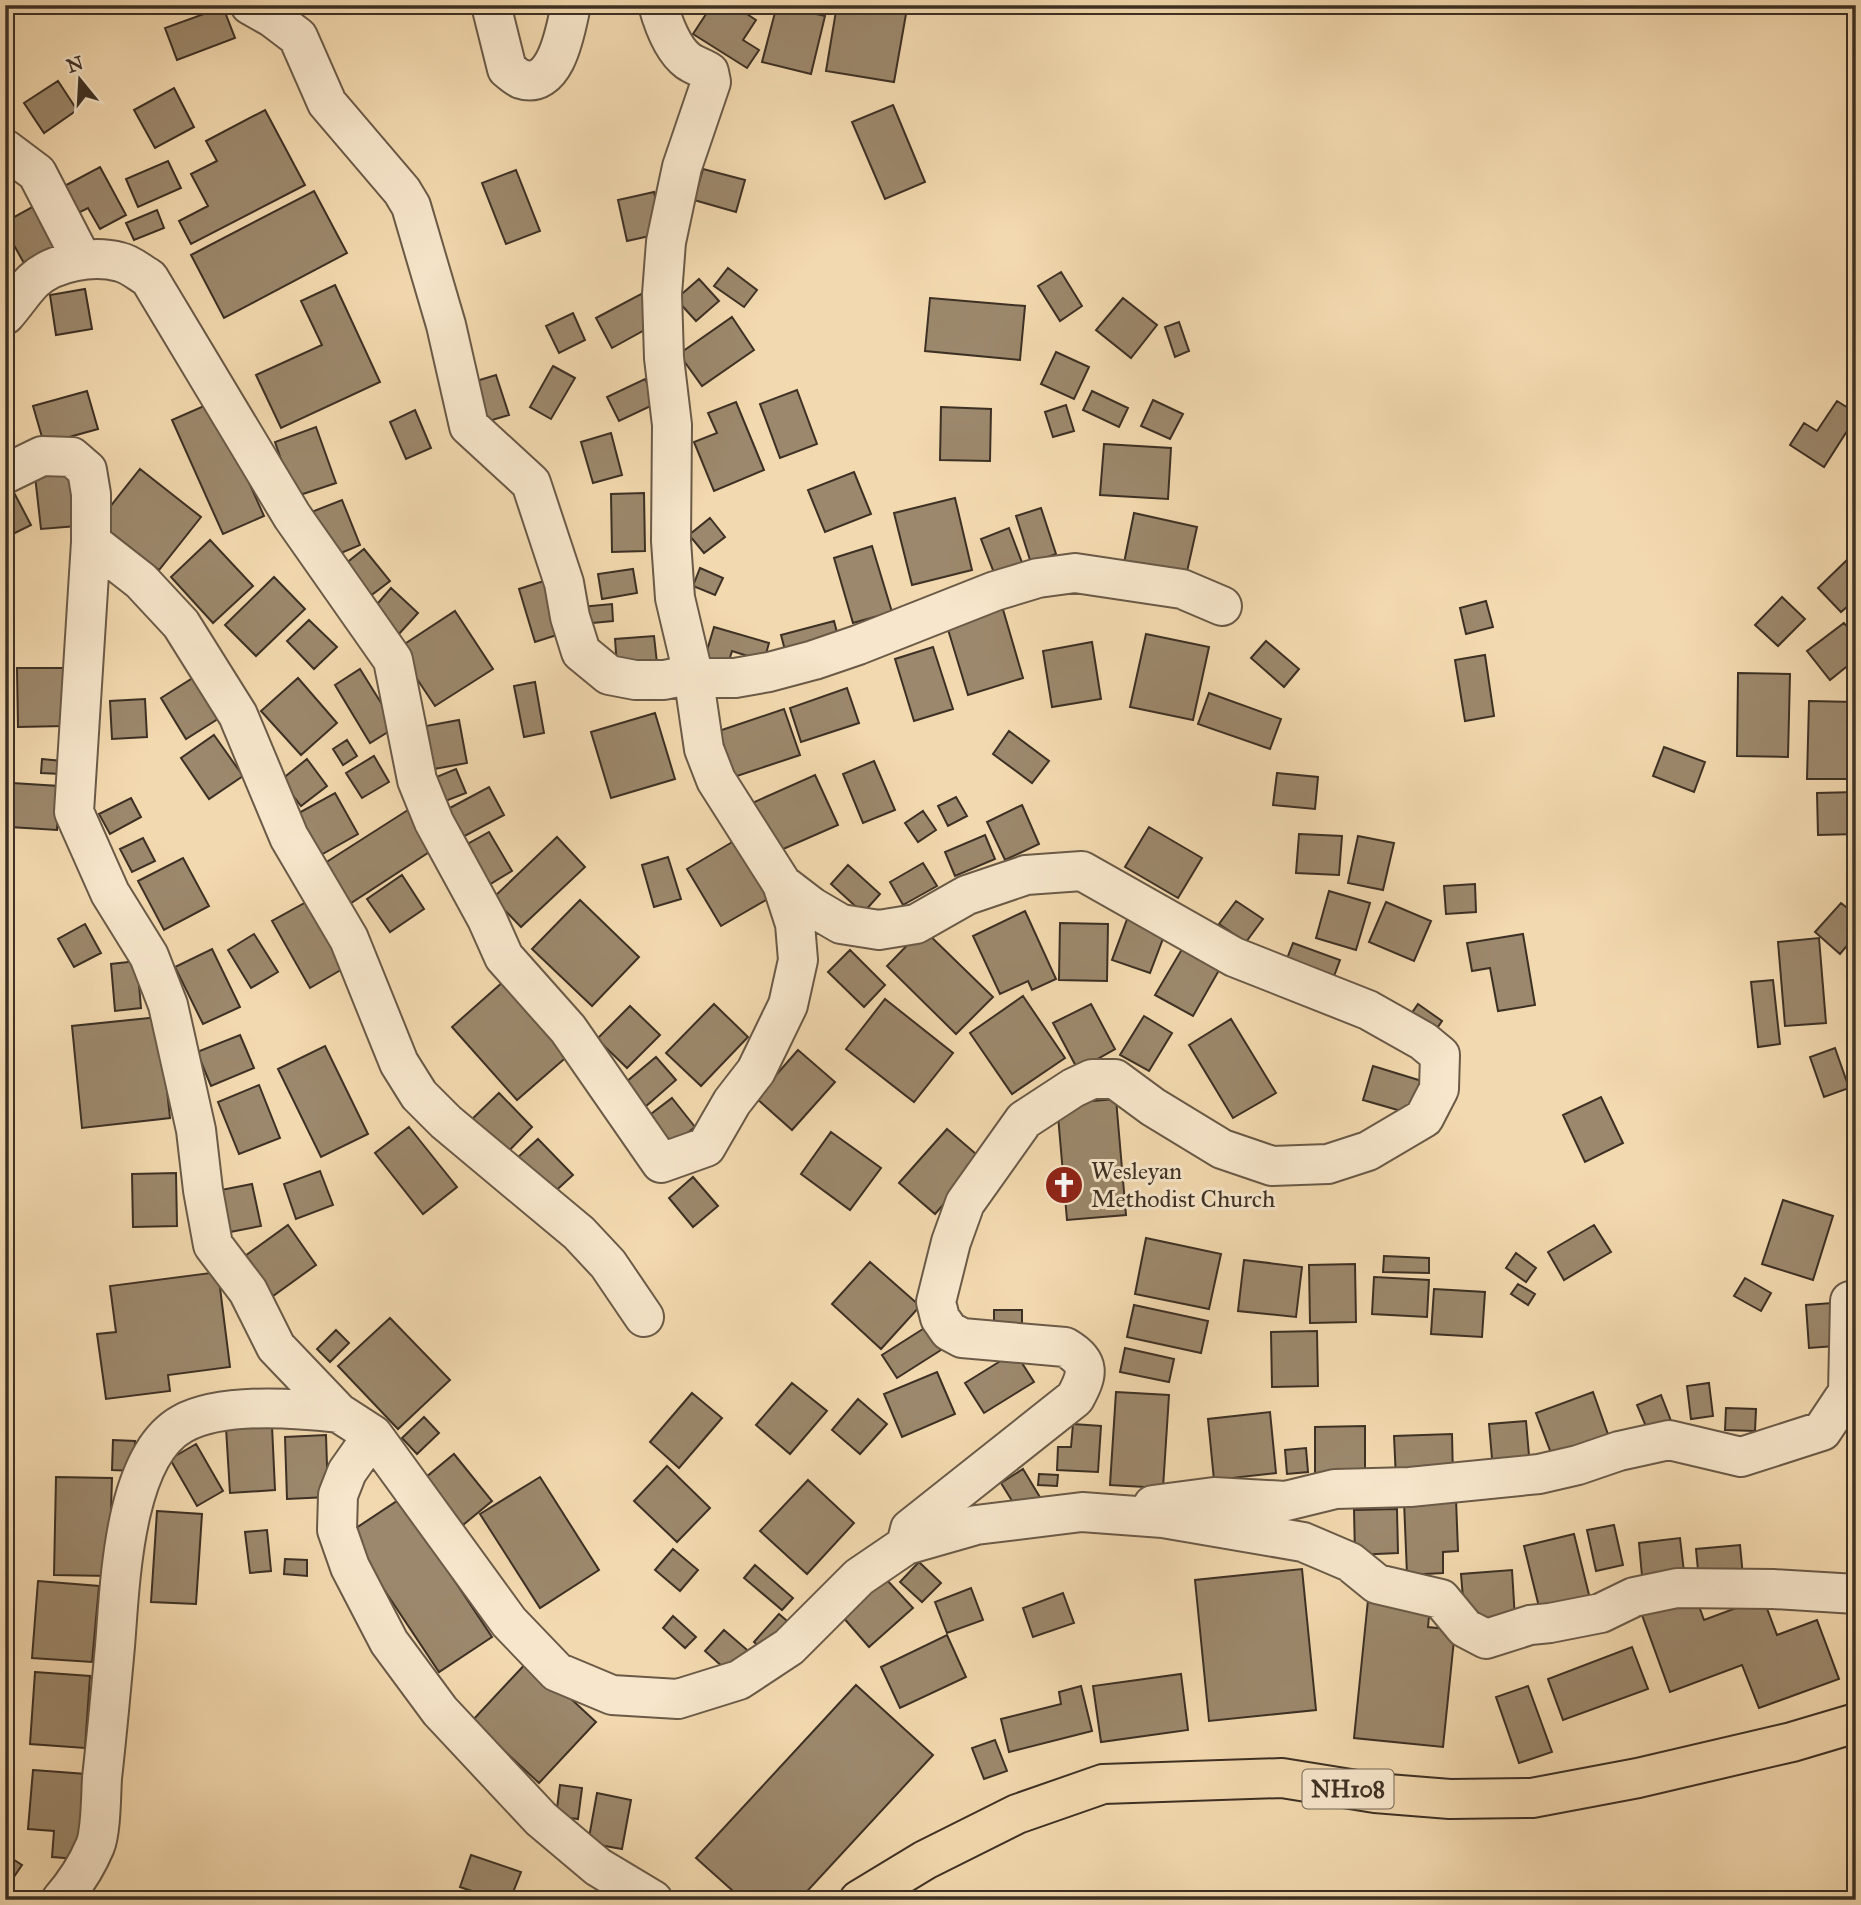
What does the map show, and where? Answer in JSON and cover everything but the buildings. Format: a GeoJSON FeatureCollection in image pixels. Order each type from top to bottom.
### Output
{"type":"FeatureCollection","features":[{"type":"Feature","properties":{"kind":"highway","name":"NH108"},"geometry":{"type":"LineString","coordinates":[[859,1900],[925,1860],[1017,1814],[1102,1784],[1282,1778],[1375,1793],[1450,1799],[1532,1798],[1663,1772],[1792,1742],[1856,1723]]}},
{"type":"Feature","properties":{"kind":"street"},"geometry":{"type":"LineString","coordinates":[[250,5],[298,37],[327,103],[411,205],[446,324],[469,426],[531,483],[564,583],[570,617],[581,652],[609,675],[635,680],[664,680],[693,674],[704,678],[735,678],[814,660],[995,591],[1038,578],[1075,573],[1182,589],[1222,606]]}},
{"type":"Feature","properties":{"kind":"street"},"geometry":{"type":"LineString","coordinates":[[491,5],[507,69],[521,79],[536,79],[550,69],[561,48],[571,5]]}},
{"type":"Feature","properties":{"kind":"street"},"geometry":{"type":"LineString","coordinates":[[5,315],[34,280],[57,268],[82,260],[122,262],[149,278],[292,516],[393,660],[417,780],[434,822],[487,919],[503,957],[568,1029],[661,1163],[706,1147],[732,1102],[757,1071],[788,1005],[798,960],[795,924],[782,884],[716,780],[704,749],[693,674],[675,598],[671,541],[672,425],[664,358],[662,294],[666,242],[682,167],[711,82],[709,72],[687,60],[681,53],[669,33],[658,5]]}},
{"type":"Feature","properties":{"kind":"street"},"geometry":{"type":"LineString","coordinates":[[5,149],[37,173],[82,260]]}},
{"type":"Feature","properties":{"kind":"street"},"geometry":{"type":"LineString","coordinates":[[5,474],[42,457],[72,457],[87,470],[91,494],[91,542],[74,812],[110,893],[149,956],[168,1005],[196,1130],[213,1245],[248,1291],[276,1347],[339,1413],[373,1435],[509,1622],[557,1672],[612,1695],[678,1699],[739,1680],[789,1647],[859,1577],[906,1545],[976,1525],[1082,1512],[1125,1514],[1303,1542],[1350,1562],[1377,1584],[1441,1599],[1465,1628],[1486,1639],[1530,1625],[1601,1613],[1634,1597],[1677,1588],[1773,1589],[1856,1594]]}},
{"type":"Feature","properties":{"kind":"street"},"geometry":{"type":"LineString","coordinates":[[91,542],[141,581],[180,624],[238,715],[289,837],[349,939],[400,1063],[419,1095],[446,1122],[579,1233],[608,1264],[644,1317]]}},
{"type":"Feature","properties":{"kind":"street"},"geometry":{"type":"LineString","coordinates":[[782,884],[812,907],[841,924],[879,930],[916,924],[967,895],[1026,875],[1082,871],[1234,957],[1368,1010],[1423,1041],[1440,1055],[1440,1089],[1424,1118],[1368,1151],[1328,1164],[1272,1166],[1222,1149],[1153,1107],[1115,1079],[1092,1079],[1073,1088],[1024,1120],[965,1203],[951,1241],[936,1302],[940,1318],[949,1331],[962,1338],[1065,1347],[1078,1354],[1085,1365],[1084,1381],[1075,1398],[911,1529],[906,1545]]}},
{"type":"Feature","properties":{"kind":"street"},"geometry":{"type":"LineString","coordinates":[[1125,1514],[1148,1506],[1202,1499],[1286,1501],[1335,1489],[1410,1487],[1539,1474],[1668,1440],[1741,1457],[1822,1431],[1848,1392],[1850,1301]]}},
{"type":"Feature","properties":{"kind":"street"},"geometry":{"type":"LineString","coordinates":[[61,1900],[96,1844],[124,1538],[139,1485],[160,1444],[182,1424],[211,1415],[250,1409],[284,1408],[339,1413]]}},
{"type":"Feature","properties":{"kind":"street"},"geometry":{"type":"LineString","coordinates":[[373,1435],[347,1472],[338,1494],[337,1530],[350,1567],[389,1642],[440,1711],[541,1819],[598,1867],[653,1900]]}},
{"type":"Feature","properties":{"kind":"place","name":"Wesleyan Methodist Church"},"geometry":{"type":"Point","coordinates":[1064,1185]}}]}
